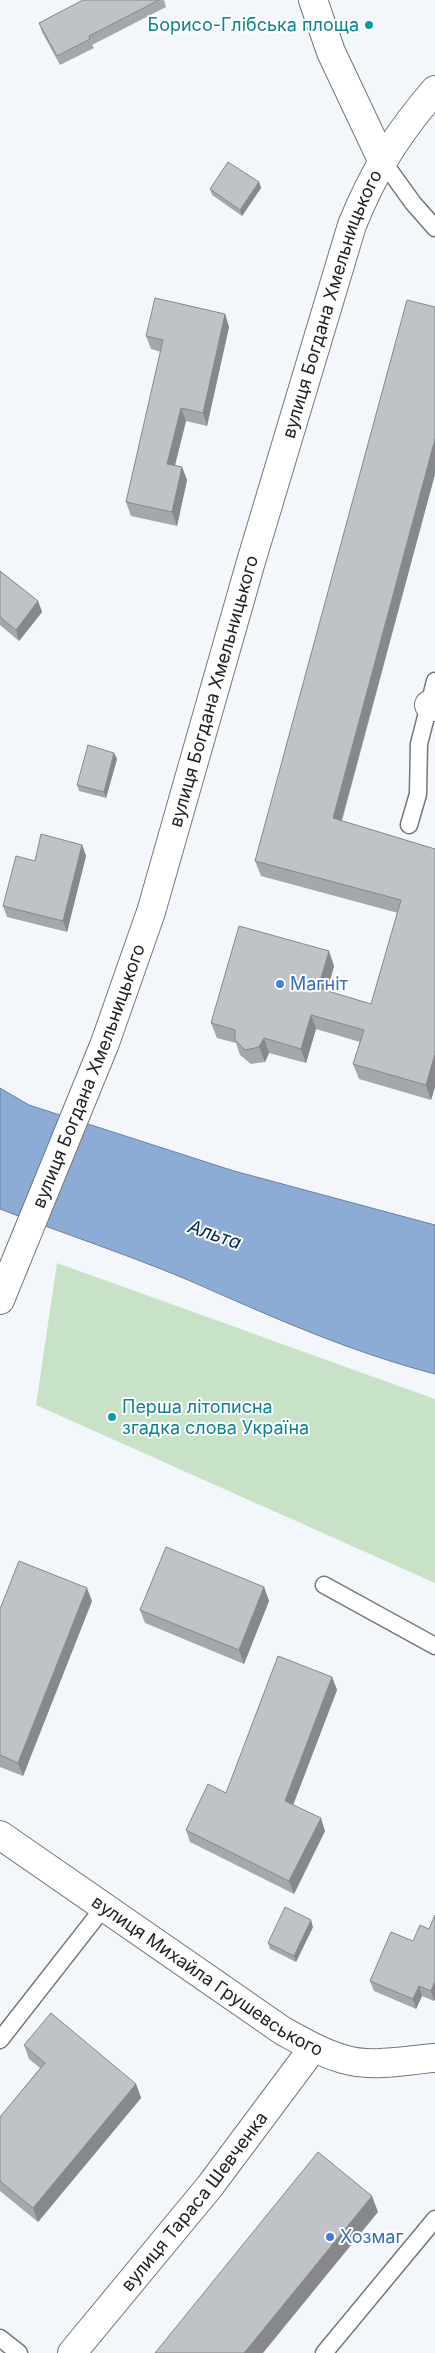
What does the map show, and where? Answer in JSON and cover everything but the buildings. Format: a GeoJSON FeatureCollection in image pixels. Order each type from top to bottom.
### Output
{"type":"FeatureCollection","features":[{"type":"Feature","properties":{"kind":"main road"},"geometry":{"type":"LineString","coordinates":[[312,0],[332,52],[382,160]]}},
{"type":"Feature","properties":{"kind":"main road","name":"вулиця Богдана Хмельницького"},"geometry":{"type":"LineString","coordinates":[[0,1300],[88,1084],[151,912],[334,279],[356,216],[382,160],[409,121],[435,90]]}},
{"type":"Feature","properties":{"kind":"main road","name":"вулиця Михайла Грушевського"},"geometry":{"type":"LineString","coordinates":[[0,1835],[284,2031],[313,2048],[344,2060],[376,2063],[435,2058]]}},
{"type":"Feature","properties":{"kind":"main road","name":"вулиця Тараса Шевченка"},"geometry":{"type":"LineString","coordinates":[[72,2353],[210,2186],[313,2048]]}},
{"type":"Feature","properties":{"kind":"lane"},"geometry":{"type":"LineString","coordinates":[[382,160],[413,203],[435,228]]}},
{"type":"Feature","properties":{"kind":"lane"},"geometry":{"type":"LineString","coordinates":[[409,825],[418,794],[419,744],[433,698]]}},
{"type":"Feature","properties":{"kind":"lane"},"geometry":{"type":"LineString","coordinates":[[324,1585],[435,1646]]}},
{"type":"Feature","properties":{"kind":"lane"},"geometry":{"type":"LineString","coordinates":[[0,2040],[104,1907]]}},
{"type":"Feature","properties":{"kind":"lane"},"geometry":{"type":"LineString","coordinates":[[324,2353],[435,2219]]}},
{"type":"Feature","properties":{"kind":"lane"},"geometry":{"type":"LineString","coordinates":[[0,2338],[19,2353]]}},
{"type":"Feature","properties":{"kind":"green space"},"geometry":{"type":"Polygon","coordinates":[[[57,1263],[435,1399],[435,1583],[36,1405],[57,1263]]]}},
{"type":"Feature","properties":{"kind":"water","name":"Альта"},"geometry":{"type":"Polygon","coordinates":[[[0,1088],[29,1105],[234,1171],[435,1225],[435,1374],[340,1344],[165,1270],[0,1209],[0,1088]]]}},
{"type":"Feature","properties":{"kind":"place","name":"Борисо-Глібська площа"},"geometry":{"type":"Point","coordinates":[369,25]}},
{"type":"Feature","properties":{"kind":"place","name":"Магніт"},"geometry":{"type":"Point","coordinates":[280,984]}},
{"type":"Feature","properties":{"kind":"place","name":"Перша літописна згадка слова Україна"},"geometry":{"type":"Point","coordinates":[112,1417]}},
{"type":"Feature","properties":{"kind":"place","name":"Хозмаг"},"geometry":{"type":"Point","coordinates":[330,2237]}}]}
